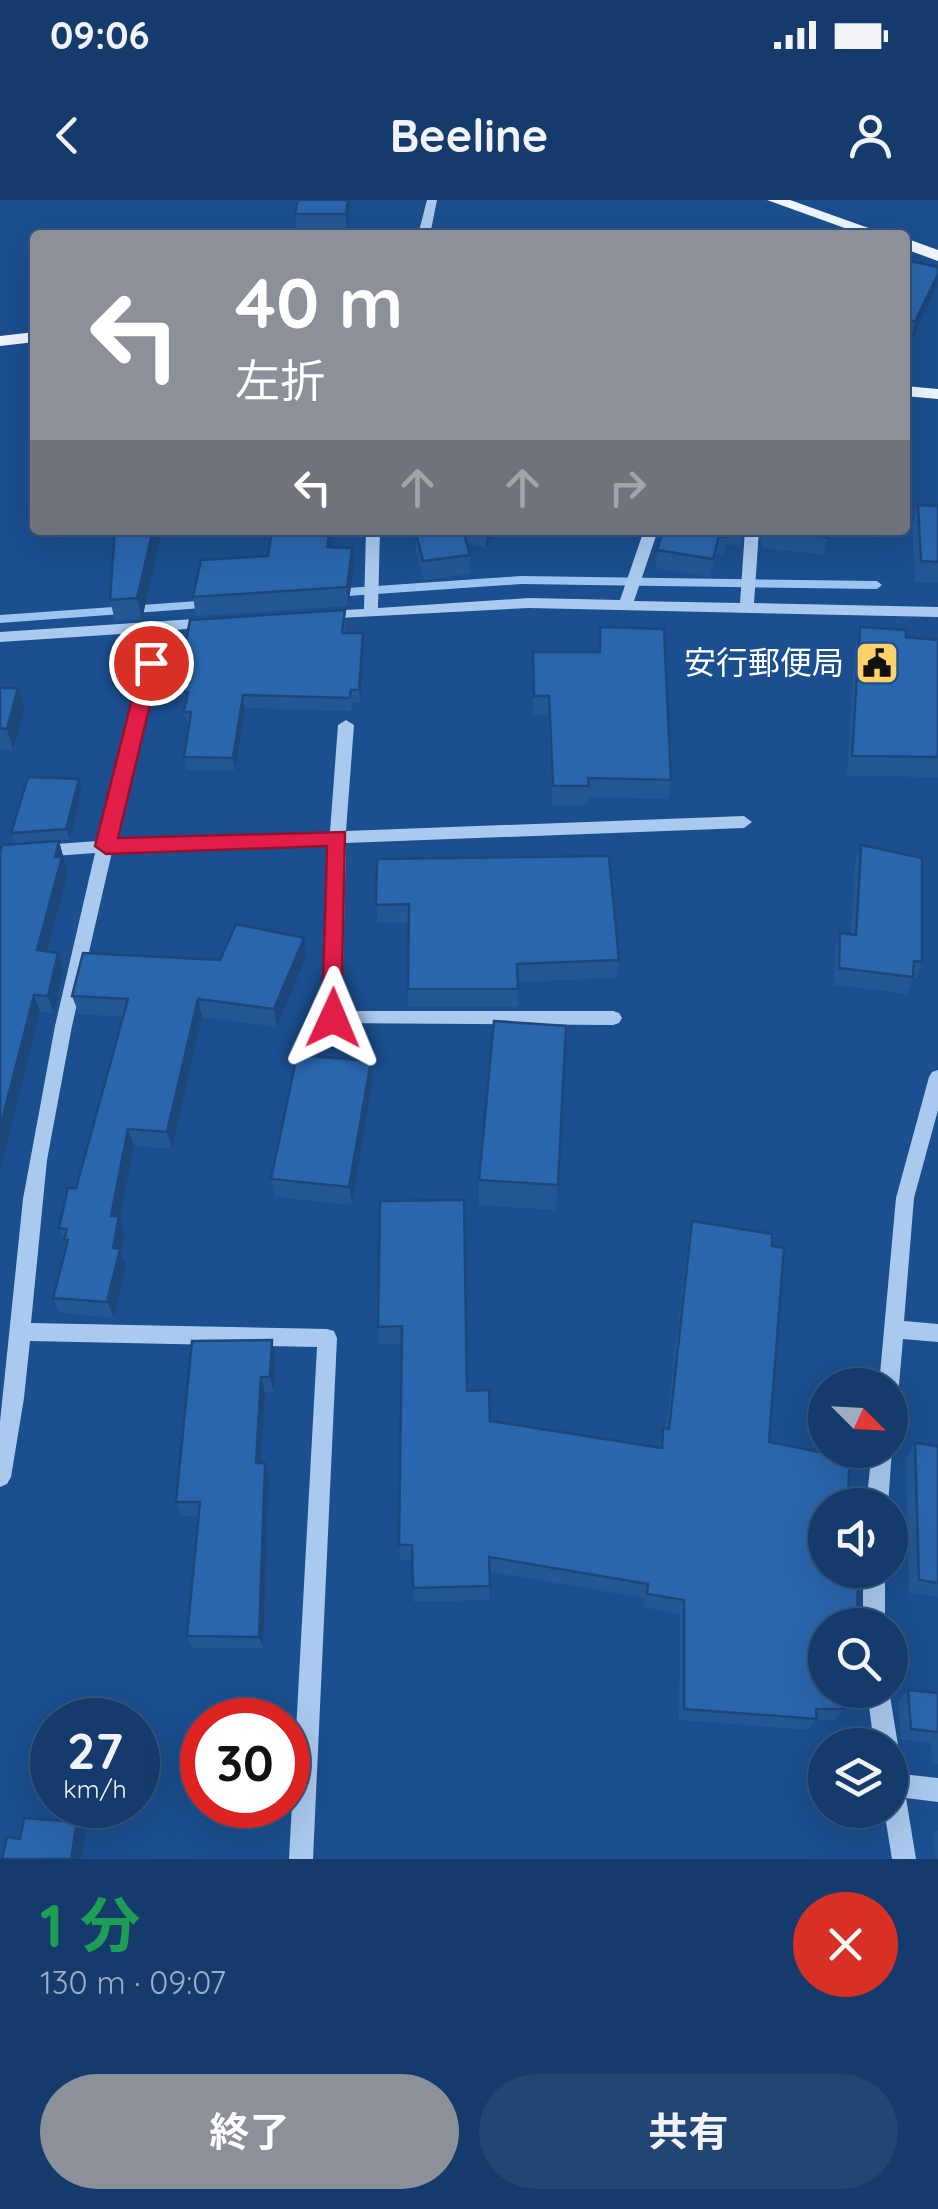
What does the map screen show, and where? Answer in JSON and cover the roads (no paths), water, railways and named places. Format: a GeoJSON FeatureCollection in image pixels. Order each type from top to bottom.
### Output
{"type":"FeatureCollection","features":[{"type":"Feature","properties":{"kind":"main road"},"geometry":{"type":"LineString","coordinates":[[775,200],[865,230]]}},
{"type":"Feature","properties":{"kind":"main road"},"geometry":{"type":"LineString","coordinates":[[910,246],[938,256]]}},
{"type":"Feature","properties":{"kind":"main road"},"geometry":{"type":"LineString","coordinates":[[0,340],[30,338]]}},
{"type":"Feature","properties":{"kind":"main road"},"geometry":{"type":"LineString","coordinates":[[910,391],[938,394]]}},
{"type":"Feature","properties":{"kind":"street"},"geometry":{"type":"LineString","coordinates":[[425,230],[432,200]]}},
{"type":"Feature","properties":{"kind":"street"},"geometry":{"type":"LineString","coordinates":[[371,609],[373,535]]}},
{"type":"Feature","properties":{"kind":"street"},"geometry":{"type":"LineString","coordinates":[[626,603],[649,535]]}},
{"type":"Feature","properties":{"kind":"street"},"geometry":{"type":"LineString","coordinates":[[746,607],[752,535]]}},
{"type":"Feature","properties":{"kind":"street"},"geometry":{"type":"LineString","coordinates":[[314,616],[371,609],[529,603],[938,612]]}},
{"type":"Feature","properties":{"kind":"street"},"geometry":{"type":"LineString","coordinates":[[0,636],[217,622]]}},
{"type":"Feature","properties":{"kind":"street"},"geometry":{"type":"LineString","coordinates":[[0,1477],[24,1332],[40,1148],[60,1031],[160,626]]}},
{"type":"Feature","properties":{"kind":"street"},"geometry":{"type":"LineString","coordinates":[[346,724],[333,1018],[612,1018]]}},
{"type":"Feature","properties":{"kind":"street"},"geometry":{"type":"LineString","coordinates":[[0,854],[106,846],[744,822]]}},
{"type":"Feature","properties":{"kind":"street"},"geometry":{"type":"LineString","coordinates":[[890,1368],[905,1198],[938,1078]]}},
{"type":"Feature","properties":{"kind":"street"},"geometry":{"type":"LineString","coordinates":[[894,1330],[938,1332]]}},
{"type":"Feature","properties":{"kind":"street"},"geometry":{"type":"LineString","coordinates":[[24,1332],[327,1338],[302,1859]]}},
{"type":"Feature","properties":{"kind":"street"},"geometry":{"type":"LineString","coordinates":[[908,1782],[938,1790]]}},
{"type":"Feature","properties":{"kind":"street"},"geometry":{"type":"LineString","coordinates":[[899,1828],[904,1859]]}},
{"type":"Feature","properties":{"kind":"waterway"},"geometry":{"type":"LineString","coordinates":[[333,593],[521,580],[877,585]]}},
{"type":"Feature","properties":{"kind":"waterway"},"geometry":{"type":"LineString","coordinates":[[0,619],[212,604]]}},
{"type":"Feature","properties":{"kind":"place","name":"安行郵便局"},"geometry":{"type":"Point","coordinates":[877,663]}}]}
